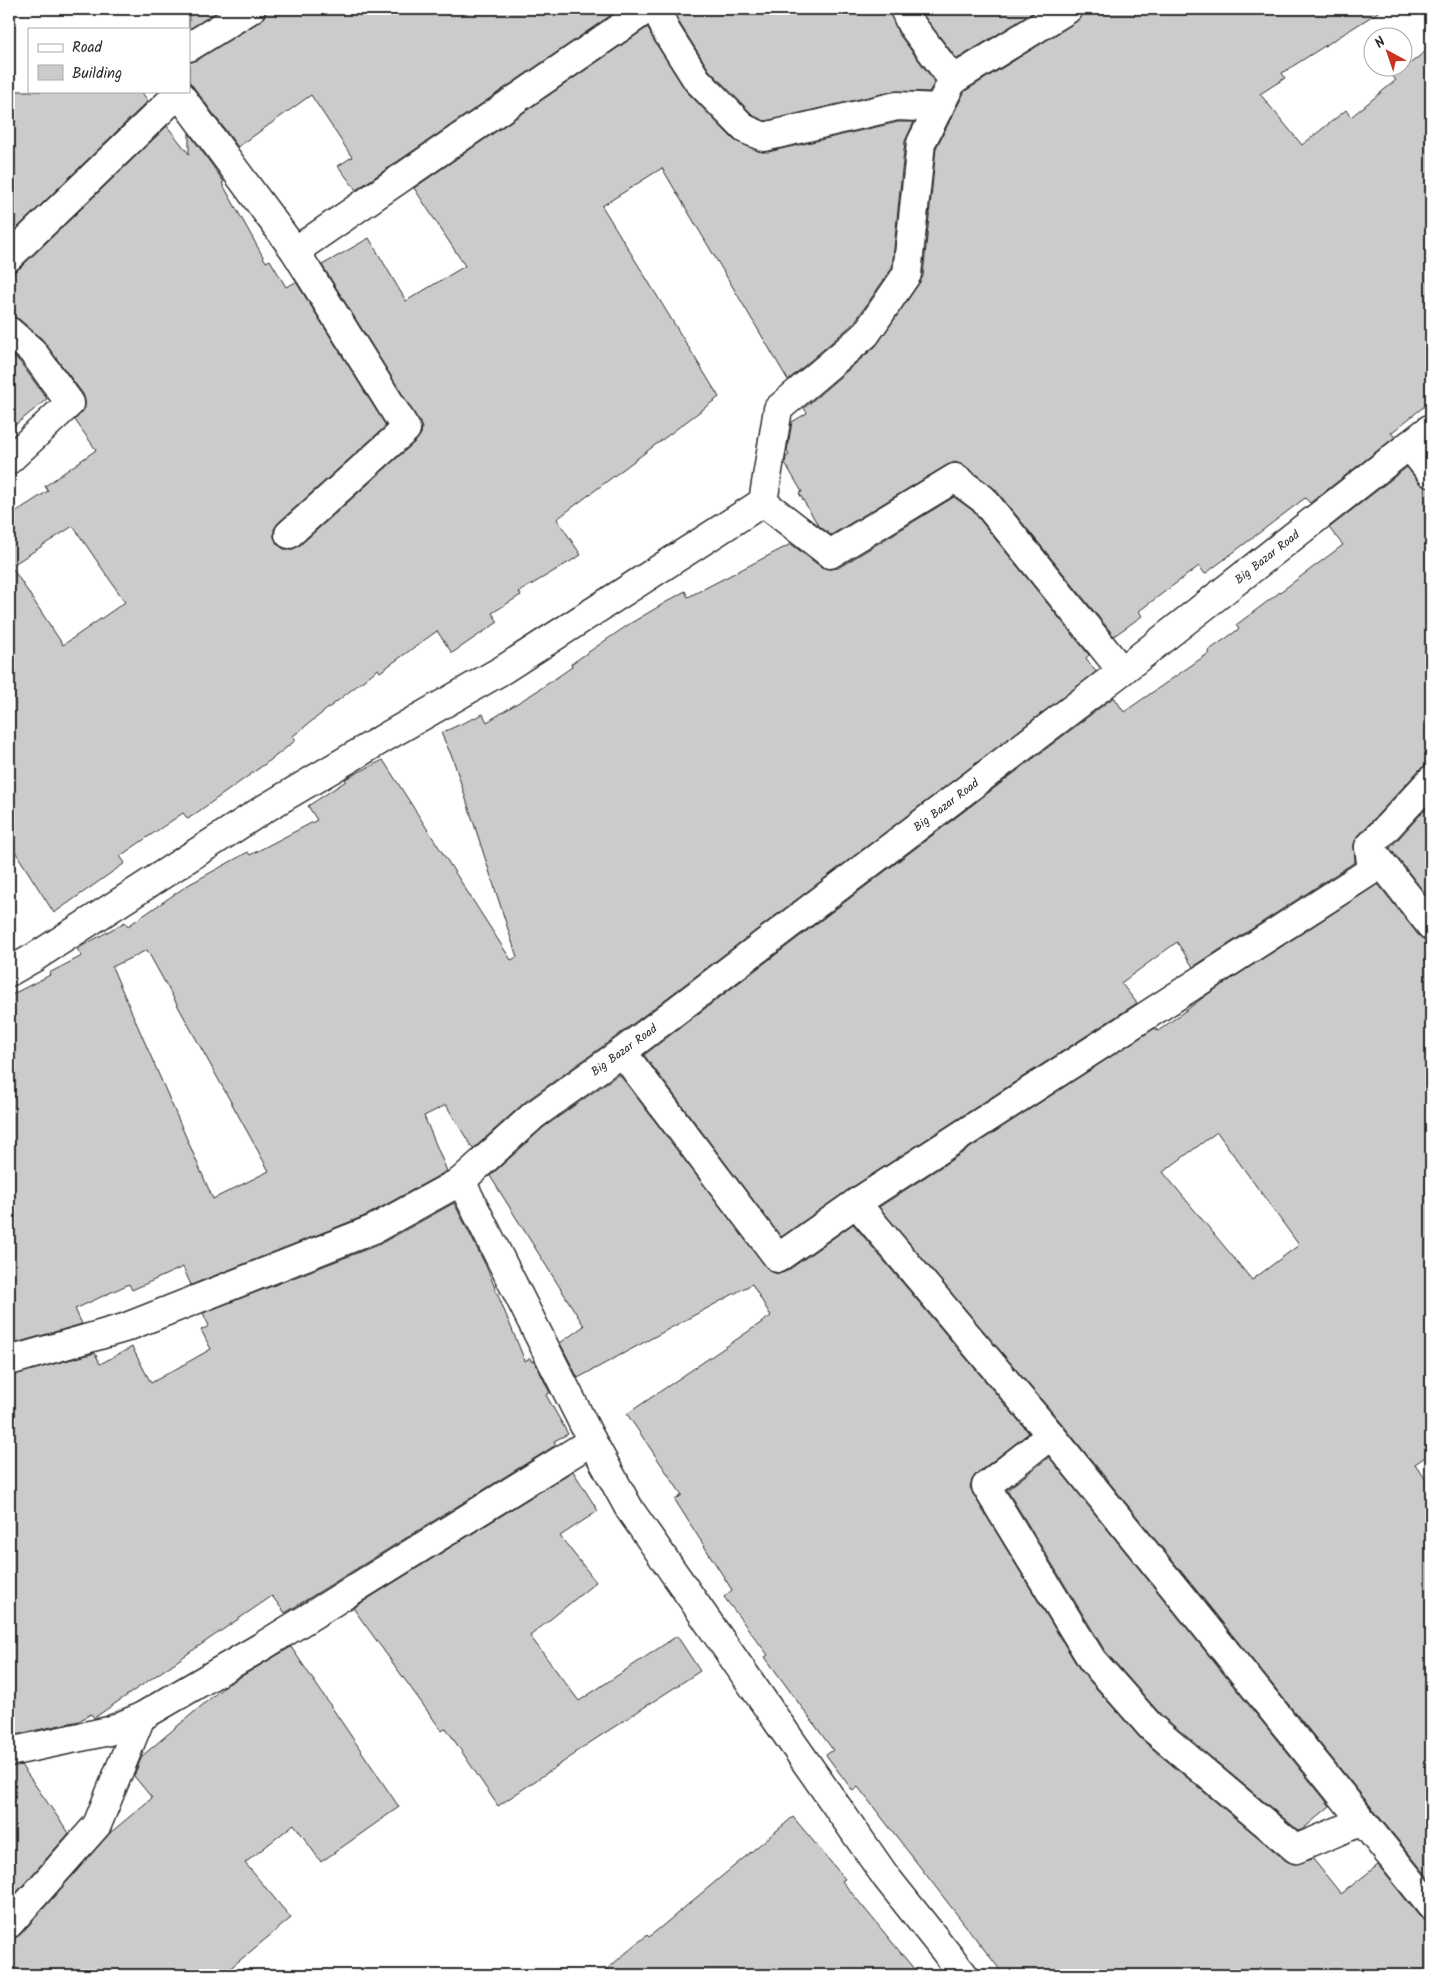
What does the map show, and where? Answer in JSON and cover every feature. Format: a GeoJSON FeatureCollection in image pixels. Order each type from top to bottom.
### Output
{"type":"FeatureCollection","features":[{"type":"Feature","properties":{"kind":"street"},"geometry":{"type":"LineString","coordinates":[[190,46],[251,9]]}},
{"type":"Feature","properties":{"kind":"street"},"geometry":{"type":"LineString","coordinates":[[295,251],[647,9]]}},
{"type":"Feature","properties":{"kind":"street"},"geometry":{"type":"LineString","coordinates":[[656,9],[666,31],[697,80],[745,129],[764,137],[897,106],[938,108]]}},
{"type":"Feature","properties":{"kind":"street"},"geometry":{"type":"LineString","coordinates":[[904,9],[911,24],[953,80]]}},
{"type":"Feature","properties":{"kind":"street"},"geometry":{"type":"LineString","coordinates":[[9,972],[264,809],[504,669],[763,502],[778,409],[866,334],[907,274],[921,143],[953,80],[1068,9]]}},
{"type":"Feature","properties":{"kind":"street"},"geometry":{"type":"LineString","coordinates":[[9,257],[178,93],[295,251],[406,430],[289,534]]}},
{"type":"Feature","properties":{"kind":"street"},"geometry":{"type":"LineString","coordinates":[[9,331],[32,351],[70,403],[9,460]]}},
{"type":"Feature","properties":{"kind":"street","name":"Big Bazar Road"},"geometry":{"type":"LineString","coordinates":[[9,1361],[124,1328],[365,1233],[461,1181],[534,1115],[622,1052],[1122,671],[1431,428]]}},
{"type":"Feature","properties":{"kind":"street"},"geometry":{"type":"LineString","coordinates":[[1409,445],[1431,473]]}},
{"type":"Feature","properties":{"kind":"street"},"geometry":{"type":"LineString","coordinates":[[763,502],[830,554],[954,478],[983,500],[1122,671]]}},
{"type":"Feature","properties":{"kind":"street"},"geometry":{"type":"LineString","coordinates":[[1369,847],[1431,780]]}},
{"type":"Feature","properties":{"kind":"street"},"geometry":{"type":"LineString","coordinates":[[622,1052],[778,1258],[856,1203],[1372,870],[1369,847]]}},
{"type":"Feature","properties":{"kind":"street"},"geometry":{"type":"LineString","coordinates":[[1369,847],[1431,926]]}},
{"type":"Feature","properties":{"kind":"street"},"geometry":{"type":"LineString","coordinates":[[461,1181],[592,1441],[630,1510],[868,1853],[964,1975]]}},
{"type":"Feature","properties":{"kind":"street"},"geometry":{"type":"LineString","coordinates":[[856,1203],[1051,1435],[1431,1906]]}},
{"type":"Feature","properties":{"kind":"street"},"geometry":{"type":"LineString","coordinates":[[1051,1435],[986,1486],[1092,1660],[1152,1726],[1296,1849],[1362,1821]]}},
{"type":"Feature","properties":{"kind":"street"},"geometry":{"type":"LineString","coordinates":[[9,1752],[109,1731],[141,1717],[261,1647],[592,1441]]}},
{"type":"Feature","properties":{"kind":"street"},"geometry":{"type":"LineString","coordinates":[[9,1924],[97,1824],[141,1717]]}},
{"type":"Feature","properties":{"kind":"building"},"geometry":{"type":"Polygon","coordinates":[[[189,9],[222,9],[190,28],[189,9]]]}},
{"type":"Feature","properties":{"kind":"building"},"geometry":{"type":"Polygon","coordinates":[[[267,9],[620,9],[356,190],[338,166],[352,157],[311,95],[238,147],[190,82],[190,63],[259,22],[264,17],[267,9]]]}},
{"type":"Feature","properties":{"kind":"building"},"geometry":{"type":"Polygon","coordinates":[[[674,9],[889,9],[898,33],[935,82],[929,92],[894,91],[765,121],[754,116],[709,70],[680,24],[674,9]]]}},
{"type":"Feature","properties":{"kind":"building"},"geometry":{"type":"Polygon","coordinates":[[[921,9],[1039,9],[957,59],[924,16],[921,9]]]}},
{"type":"Feature","properties":{"kind":"building"},"geometry":{"type":"Polygon","coordinates":[[[1084,9],[1383,9],[1282,73],[1285,78],[1260,94],[1302,145],[1346,110],[1351,117],[1396,80],[1394,78],[1412,78],[1412,62],[1431,47],[1431,401],[1391,433],[1395,437],[1310,503],[1305,498],[1205,574],[1199,566],[1139,611],[1142,616],[1114,636],[995,489],[964,465],[955,462],[947,465],[831,535],[818,525],[799,493],[802,492],[785,463],[786,457],[789,455],[787,451],[792,422],[807,413],[804,408],[876,346],[923,276],[936,148],[965,91],[1076,22],[1081,17],[1084,9]]]}},
{"type":"Feature","properties":{"kind":"building"},"geometry":{"type":"Polygon","coordinates":[[[648,27],[653,39],[686,91],[734,140],[758,151],[768,152],[898,122],[914,122],[905,141],[892,268],[854,323],[788,380],[662,168],[602,206],[719,397],[557,519],[581,555],[519,592],[521,595],[492,613],[498,622],[452,653],[437,631],[380,672],[378,669],[293,736],[296,740],[272,759],[188,819],[183,813],[120,856],[125,863],[54,913],[9,842],[9,516],[48,491],[45,486],[96,450],[75,420],[85,408],[83,394],[42,339],[19,319],[9,316],[9,272],[20,268],[167,126],[189,154],[189,133],[224,182],[222,183],[266,262],[270,260],[286,287],[296,282],[386,426],[278,523],[274,529],[274,537],[277,544],[284,549],[293,549],[299,546],[416,441],[421,434],[422,428],[419,421],[322,265],[369,238],[406,301],[465,266],[414,188],[648,27]],[[73,526],[11,566],[63,645],[125,602],[73,526]]]}},
{"type":"Feature","properties":{"kind":"building"},"geometry":{"type":"Polygon","coordinates":[[[9,91],[142,92],[148,101],[9,236],[9,91]]]}},
{"type":"Feature","properties":{"kind":"building"},"geometry":{"type":"Polygon","coordinates":[[[9,351],[20,362],[47,399],[9,430],[9,351]]]}},
{"type":"Feature","properties":{"kind":"building"},"geometry":{"type":"Polygon","coordinates":[[[1407,467],[1419,483],[1431,488],[1431,765],[1426,765],[1420,769],[1358,836],[1354,844],[1355,862],[1193,967],[1177,942],[1121,983],[1137,1003],[848,1190],[781,1237],[644,1055],[1114,697],[1124,712],[1209,653],[1208,651],[1239,629],[1236,625],[1343,545],[1329,528],[1407,467]]]}},
{"type":"Feature","properties":{"kind":"building"},"geometry":{"type":"Polygon","coordinates":[[[954,497],[972,510],[1089,655],[1086,658],[1096,672],[613,1039],[525,1102],[473,1149],[446,1105],[424,1116],[447,1171],[367,1215],[191,1285],[183,1267],[132,1290],[129,1284],[75,1309],[82,1324],[9,1345],[9,996],[82,956],[77,949],[125,922],[128,926],[188,885],[248,852],[250,855],[317,820],[308,806],[346,781],[345,779],[383,760],[511,960],[517,957],[453,759],[441,733],[483,714],[487,722],[572,667],[571,664],[631,623],[685,591],[688,597],[791,544],[821,567],[829,569],[838,568],[954,497]],[[147,950],[112,967],[213,1199],[269,1171],[147,950]]]}},
{"type":"Feature","properties":{"kind":"building"},"geometry":{"type":"Polygon","coordinates":[[[1431,803],[1431,901],[1390,848],[1431,803]]]}},
{"type":"Feature","properties":{"kind":"building"},"geometry":{"type":"Polygon","coordinates":[[[1378,884],[1419,936],[1431,941],[1431,1453],[1415,1464],[1431,1487],[1431,1881],[1063,1425],[879,1207],[1155,1028],[1158,1031],[1208,994],[1378,884]],[[1217,1132],[1163,1172],[1252,1280],[1299,1245],[1217,1132]]]}},
{"type":"Feature","properties":{"kind":"building"},"geometry":{"type":"Polygon","coordinates":[[[619,1074],[771,1272],[779,1274],[787,1271],[853,1224],[1029,1433],[976,1474],[970,1487],[1080,1670],[1141,1739],[1286,1861],[1294,1864],[1313,1859],[1341,1894],[1378,1865],[1419,1916],[1431,1921],[1431,1975],[1004,1975],[858,1787],[853,1791],[826,1755],[833,1750],[765,1657],[768,1655],[724,1597],[732,1590],[675,1500],[682,1495],[627,1414],[771,1316],[752,1284],[578,1378],[560,1343],[584,1326],[490,1176],[544,1127],[619,1074]]]}},
{"type":"Feature","properties":{"kind":"building"},"geometry":{"type":"Polygon","coordinates":[[[454,1203],[486,1266],[525,1361],[530,1358],[532,1362],[534,1360],[550,1393],[546,1395],[568,1434],[554,1441],[556,1445],[285,1613],[272,1596],[94,1718],[91,1714],[79,1721],[9,1736],[9,1376],[95,1353],[100,1364],[132,1347],[151,1383],[211,1349],[201,1330],[209,1326],[203,1313],[380,1244],[454,1203]]]}},
{"type":"Feature","properties":{"kind":"building"},"geometry":{"type":"Polygon","coordinates":[[[1049,1457],[1330,1806],[1303,1829],[1299,1831],[1162,1716],[1105,1651],[1007,1490],[1049,1457]]]}},
{"type":"Feature","properties":{"kind":"building"},"geometry":{"type":"Polygon","coordinates":[[[573,1471],[598,1511],[560,1536],[596,1582],[530,1636],[579,1701],[677,1636],[700,1671],[574,1753],[498,1806],[446,1728],[442,1731],[353,1608],[573,1471]]]}},
{"type":"Feature","properties":{"kind":"building"},"geometry":{"type":"Polygon","coordinates":[[[291,1647],[399,1807],[321,1862],[294,1824],[245,1863],[291,1918],[222,1975],[9,1975],[9,1939],[14,1939],[21,1934],[110,1833],[152,1798],[134,1776],[142,1756],[225,1686],[291,1647]]]}},
{"type":"Feature","properties":{"kind":"building"},"geometry":{"type":"Polygon","coordinates":[[[21,1765],[69,1833],[9,1901],[9,1767],[21,1765]]]}},
{"type":"Feature","properties":{"kind":"building"},"geometry":{"type":"Polygon","coordinates":[[[793,1817],[845,1879],[842,1881],[919,1975],[600,1975],[647,1935],[649,1937],[793,1817]]]}}]}
